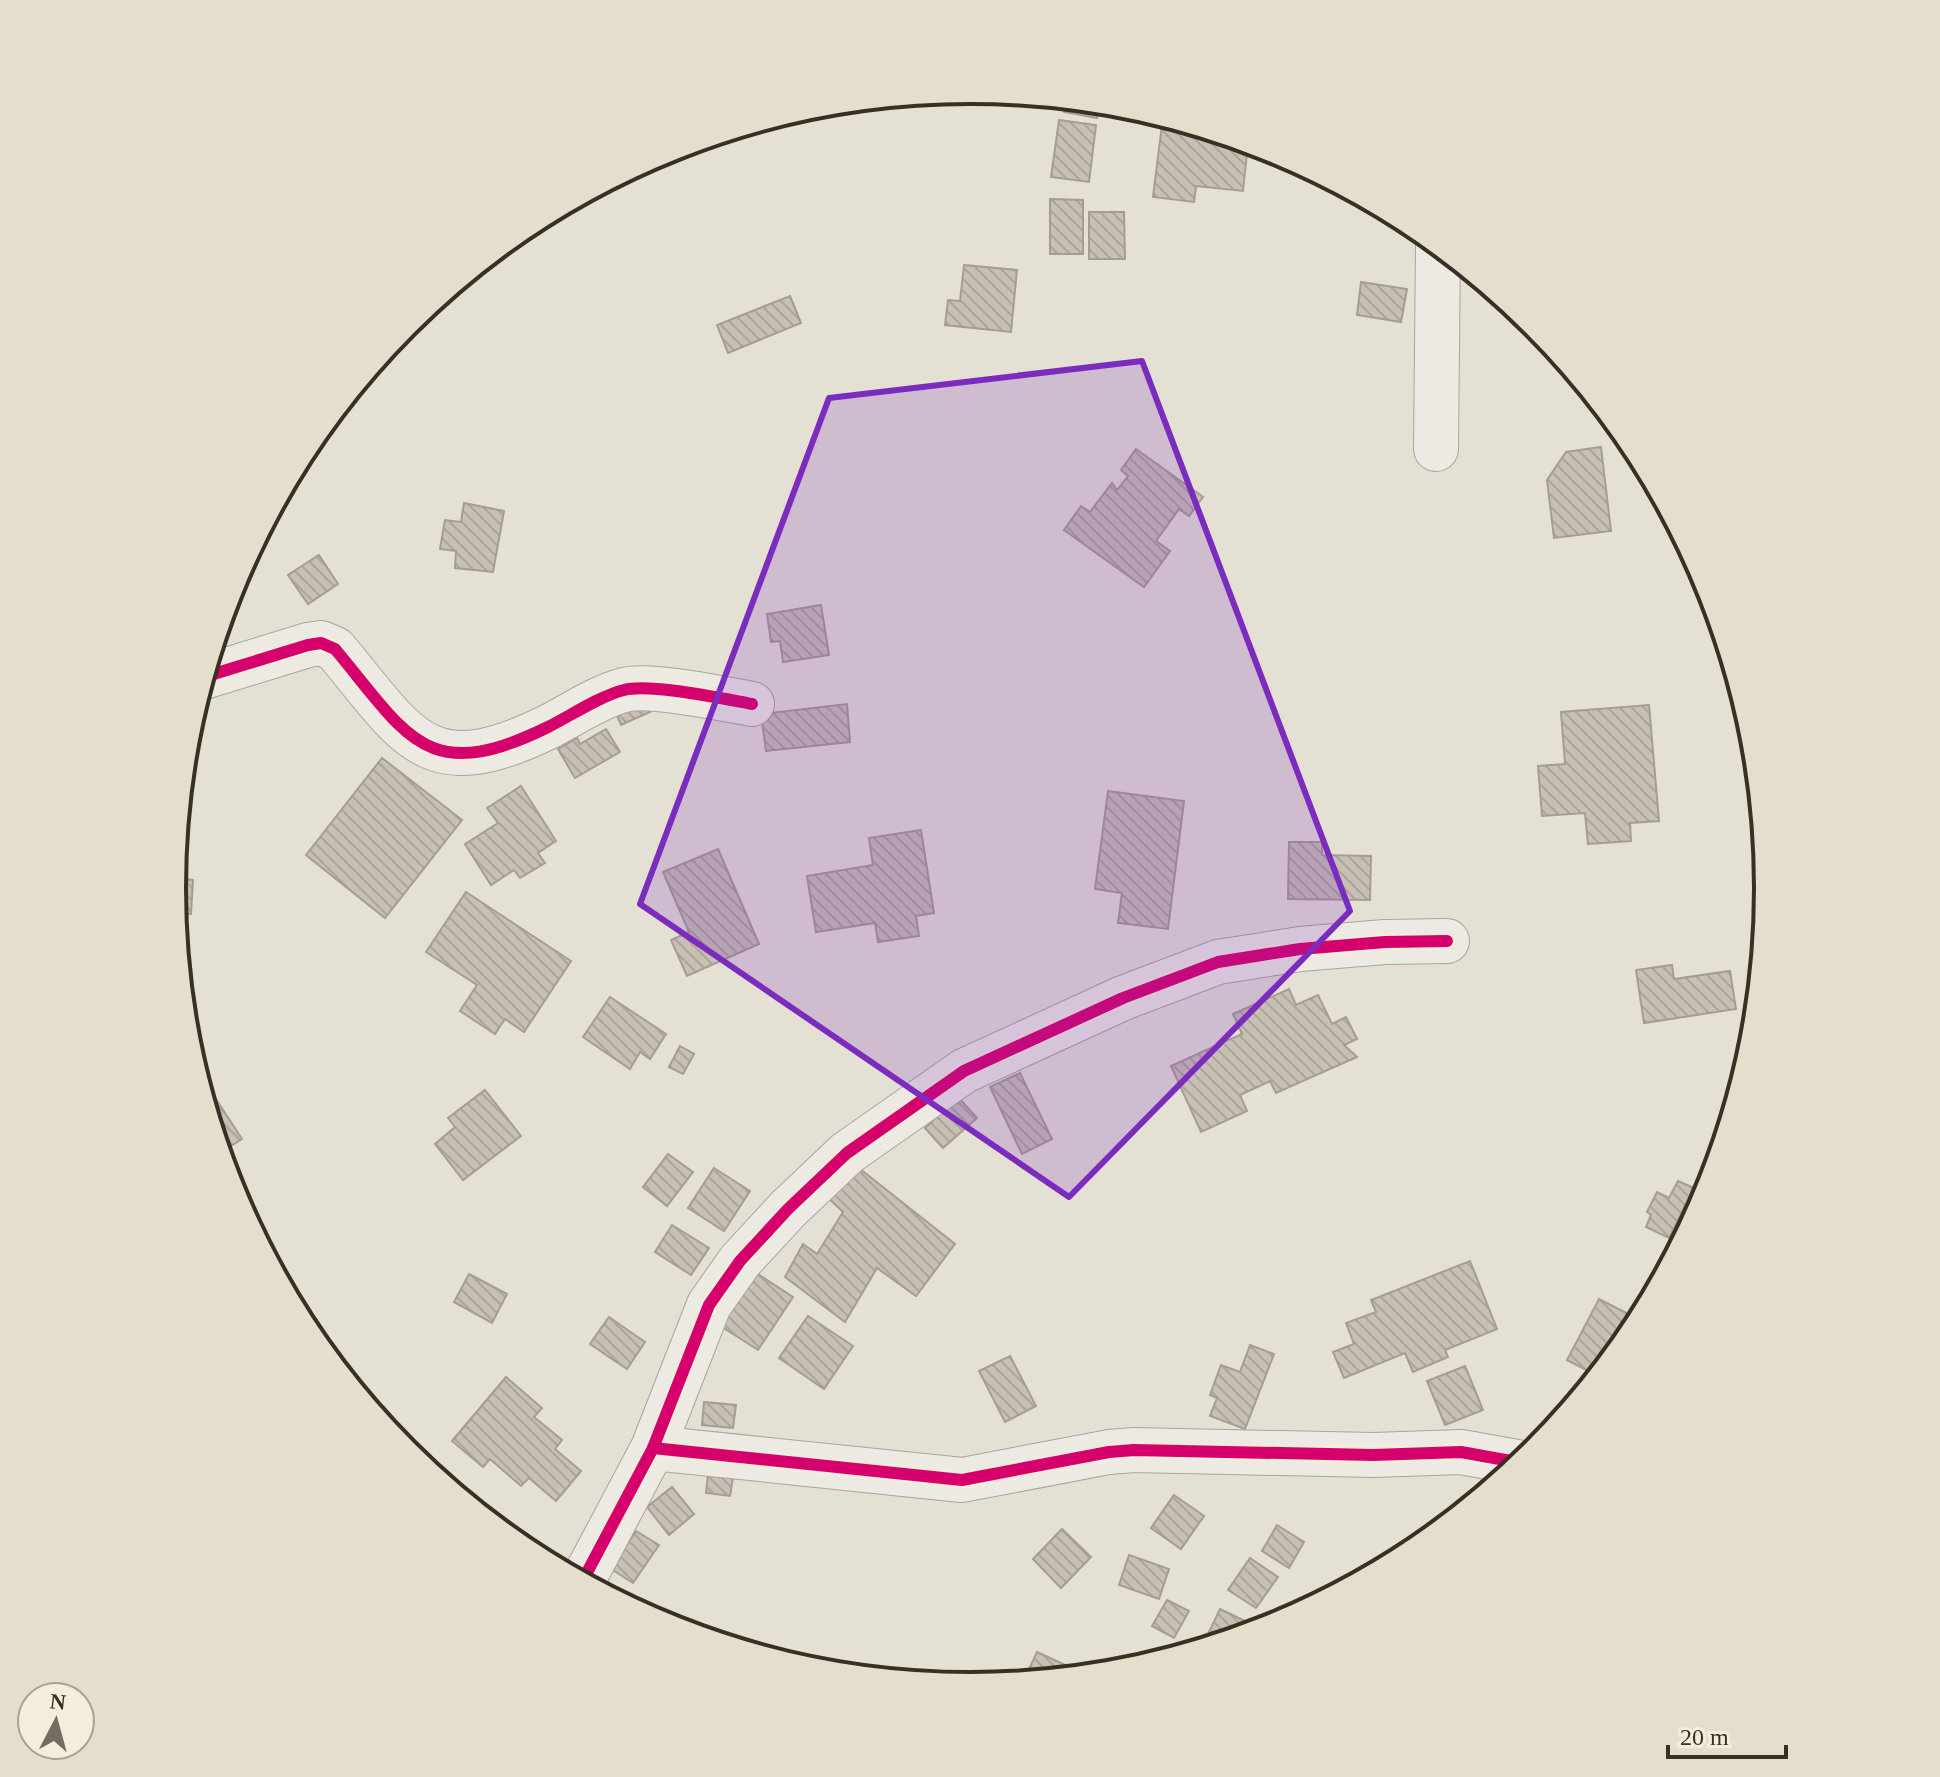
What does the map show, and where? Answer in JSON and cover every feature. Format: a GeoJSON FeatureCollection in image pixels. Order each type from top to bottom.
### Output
{"type":"FeatureCollection","features":[{"type":"Feature","properties":{"kind":"street"},"geometry":{"type":"LineString","coordinates":[[1436,449],[1438,259]]}},
{"type":"Feature","properties":{"kind":"street"},"geometry":{"type":"LineString","coordinates":[[216,673],[321,643],[335,649],[406,733],[436,751],[468,755],[515,743],[625,690],[653,690],[752,704]]}},
{"type":"Feature","properties":{"kind":"street"},"geometry":{"type":"LineString","coordinates":[[587,1573],[653,1448],[709,1305],[740,1261],[788,1209],[847,1153],[964,1071],[1123,998],[1218,962],[1300,949],[1447,941]]}},
{"type":"Feature","properties":{"kind":"street"},"geometry":{"type":"LineString","coordinates":[[653,1448],[962,1480],[1134,1450],[1373,1455],[1461,1452],[1506,1460]]}},
{"type":"Feature","properties":{"kind":"highlighted area"},"geometry":{"type":"Polygon","coordinates":[[[1142,361],[1350,911],[1069,1197],[640,904],[829,398],[1142,361]]]}},
{"type":"Feature","properties":{"kind":"building"},"geometry":{"type":"Polygon","coordinates":[[[1064,112],[1097,115],[1097,118],[1064,112]]]}},
{"type":"Feature","properties":{"kind":"building"},"geometry":{"type":"Polygon","coordinates":[[[1059,120],[1096,125],[1089,182],[1051,177],[1059,120]]]}},
{"type":"Feature","properties":{"kind":"building"},"geometry":{"type":"Polygon","coordinates":[[[1162,128],[1247,155],[1243,191],[1196,186],[1194,202],[1153,197],[1162,128]]]}},
{"type":"Feature","properties":{"kind":"building"},"geometry":{"type":"Polygon","coordinates":[[[1050,199],[1083,200],[1083,254],[1050,254],[1050,199]]]}},
{"type":"Feature","properties":{"kind":"building"},"geometry":{"type":"Polygon","coordinates":[[[1089,212],[1124,212],[1125,259],[1089,259],[1089,212]]]}},
{"type":"Feature","properties":{"kind":"building"},"geometry":{"type":"Polygon","coordinates":[[[964,265],[1017,270],[1011,332],[945,325],[948,300],[960,301],[964,265]]]}},
{"type":"Feature","properties":{"kind":"building"},"geometry":{"type":"Polygon","coordinates":[[[1361,282],[1407,289],[1401,322],[1357,315],[1361,282]]]}},
{"type":"Feature","properties":{"kind":"building"},"geometry":{"type":"Polygon","coordinates":[[[790,296],[801,323],[728,353],[717,325],[790,296]]]}},
{"type":"Feature","properties":{"kind":"building"},"geometry":{"type":"Polygon","coordinates":[[[1601,447],[1611,531],[1554,538],[1547,480],[1566,452],[1601,447]]]}},
{"type":"Feature","properties":{"kind":"building"},"geometry":{"type":"Polygon","coordinates":[[[1136,449],[1203,497],[1189,516],[1179,509],[1156,541],[1170,551],[1144,587],[1064,530],[1081,506],[1090,512],[1112,483],[1117,490],[1128,476],[1121,470],[1136,449]]]}},
{"type":"Feature","properties":{"kind":"building"},"geometry":{"type":"Polygon","coordinates":[[[464,503],[504,511],[493,572],[455,568],[456,551],[440,549],[445,520],[461,522],[464,503]]]}},
{"type":"Feature","properties":{"kind":"building"},"geometry":{"type":"Polygon","coordinates":[[[319,555],[338,584],[308,604],[288,575],[319,555]]]}},
{"type":"Feature","properties":{"kind":"building"},"geometry":{"type":"Polygon","coordinates":[[[821,605],[829,655],[783,662],[780,641],[771,642],[767,614],[821,605]]]}},
{"type":"Feature","properties":{"kind":"building"},"geometry":{"type":"Polygon","coordinates":[[[641,694],[650,712],[621,725],[613,706],[641,694]]]}},
{"type":"Feature","properties":{"kind":"building"},"geometry":{"type":"Polygon","coordinates":[[[847,704],[850,742],[766,751],[761,714],[847,704]]]}},
{"type":"Feature","properties":{"kind":"building"},"geometry":{"type":"Polygon","coordinates":[[[1649,705],[1659,821],[1630,823],[1631,841],[1588,844],[1585,813],[1542,816],[1538,766],[1565,764],[1561,712],[1649,705]]]}},
{"type":"Feature","properties":{"kind":"building"},"geometry":{"type":"Polygon","coordinates":[[[606,729],[620,752],[575,778],[558,749],[577,738],[580,744],[606,729]]]}},
{"type":"Feature","properties":{"kind":"building"},"geometry":{"type":"Polygon","coordinates":[[[382,758],[462,820],[385,918],[306,855],[382,758]]]}},
{"type":"Feature","properties":{"kind":"building"},"geometry":{"type":"Polygon","coordinates":[[[521,786],[556,841],[538,853],[545,863],[520,878],[514,870],[491,885],[465,844],[498,823],[487,808],[521,786]]]}},
{"type":"Feature","properties":{"kind":"building"},"geometry":{"type":"Polygon","coordinates":[[[1108,791],[1184,801],[1168,929],[1118,923],[1122,893],[1095,889],[1108,791]]]}},
{"type":"Feature","properties":{"kind":"building"},"geometry":{"type":"Polygon","coordinates":[[[921,830],[934,913],[916,916],[919,936],[878,942],[875,923],[816,932],[807,876],[873,865],[869,838],[921,830]]]}},
{"type":"Feature","properties":{"kind":"building"},"geometry":{"type":"Polygon","coordinates":[[[1289,842],[1322,842],[1322,855],[1371,856],[1370,900],[1288,899],[1289,842]]]}},
{"type":"Feature","properties":{"kind":"building"},"geometry":{"type":"Polygon","coordinates":[[[718,849],[759,944],[687,976],[671,940],[689,932],[663,872],[718,849]]]}},
{"type":"Feature","properties":{"kind":"building"},"geometry":{"type":"Polygon","coordinates":[[[186,879],[193,880],[191,914],[186,914],[186,879]]]}},
{"type":"Feature","properties":{"kind":"building"},"geometry":{"type":"Polygon","coordinates":[[[466,892],[571,961],[524,1032],[505,1019],[495,1034],[460,1011],[477,985],[426,952],[466,892]]]}},
{"type":"Feature","properties":{"kind":"building"},"geometry":{"type":"Polygon","coordinates":[[[190,955],[193,999],[192,991],[190,955]]]}},
{"type":"Feature","properties":{"kind":"building"},"geometry":{"type":"Polygon","coordinates":[[[1672,965],[1674,979],[1730,971],[1736,1009],[1644,1023],[1636,970],[1672,965]]]}},
{"type":"Feature","properties":{"kind":"building"},"geometry":{"type":"Polygon","coordinates":[[[1289,989],[1296,1005],[1318,995],[1332,1024],[1346,1017],[1357,1039],[1344,1045],[1357,1057],[1276,1093],[1270,1081],[1240,1095],[1247,1111],[1201,1132],[1171,1066],[1242,1034],[1233,1014],[1289,989]]]}},
{"type":"Feature","properties":{"kind":"building"},"geometry":{"type":"Polygon","coordinates":[[[610,997],[666,1034],[650,1059],[640,1052],[630,1069],[583,1037],[610,997]]]}},
{"type":"Feature","properties":{"kind":"building"},"geometry":{"type":"Polygon","coordinates":[[[680,1046],[694,1054],[683,1074],[669,1067],[680,1046]]]}},
{"type":"Feature","properties":{"kind":"building"},"geometry":{"type":"Polygon","coordinates":[[[1020,1073],[1052,1139],[1022,1154],[990,1087],[1020,1073]]]}},
{"type":"Feature","properties":{"kind":"building"},"geometry":{"type":"Polygon","coordinates":[[[485,1090],[521,1136],[463,1180],[435,1144],[455,1127],[448,1118],[485,1090]]]}},
{"type":"Feature","properties":{"kind":"building"},"geometry":{"type":"Polygon","coordinates":[[[958,1097],[977,1118],[943,1148],[925,1128],[958,1097]]]}},
{"type":"Feature","properties":{"kind":"building"},"geometry":{"type":"Polygon","coordinates":[[[214,1100],[242,1139],[229,1147],[227,1141],[214,1100]]]}},
{"type":"Feature","properties":{"kind":"building"},"geometry":{"type":"Polygon","coordinates":[[[668,1154],[693,1172],[667,1206],[643,1187],[668,1154]]]}},
{"type":"Feature","properties":{"kind":"building"},"geometry":{"type":"Polygon","coordinates":[[[855,1165],[955,1244],[916,1296],[877,1268],[845,1322],[785,1277],[803,1244],[817,1254],[843,1212],[822,1192],[855,1165]]]}},
{"type":"Feature","properties":{"kind":"building"},"geometry":{"type":"Polygon","coordinates":[[[714,1168],[750,1191],[724,1231],[688,1208],[714,1168]]]}},
{"type":"Feature","properties":{"kind":"building"},"geometry":{"type":"Polygon","coordinates":[[[1678,1181],[1694,1188],[1669,1238],[1646,1227],[1651,1215],[1647,1212],[1657,1192],[1669,1198],[1678,1181]]]}},
{"type":"Feature","properties":{"kind":"building"},"geometry":{"type":"Polygon","coordinates":[[[672,1225],[709,1248],[691,1275],[655,1252],[672,1225]]]}},
{"type":"Feature","properties":{"kind":"building"},"geometry":{"type":"Polygon","coordinates":[[[1470,1261],[1497,1329],[1445,1350],[1448,1357],[1413,1372],[1405,1353],[1344,1378],[1333,1352],[1354,1344],[1346,1323],[1376,1312],[1371,1300],[1470,1261]]]}},
{"type":"Feature","properties":{"kind":"building"},"geometry":{"type":"Polygon","coordinates":[[[747,1267],[793,1297],[758,1350],[711,1320],[747,1267]]]}},
{"type":"Feature","properties":{"kind":"building"},"geometry":{"type":"Polygon","coordinates":[[[469,1274],[507,1294],[492,1323],[454,1302],[469,1274]]]}},
{"type":"Feature","properties":{"kind":"building"},"geometry":{"type":"Polygon","coordinates":[[[1599,1299],[1628,1314],[1588,1371],[1567,1360],[1599,1299]]]}},
{"type":"Feature","properties":{"kind":"building"},"geometry":{"type":"Polygon","coordinates":[[[808,1316],[853,1346],[824,1389],[779,1358],[808,1316]]]}},
{"type":"Feature","properties":{"kind":"building"},"geometry":{"type":"Polygon","coordinates":[[[609,1317],[645,1342],[627,1369],[590,1344],[609,1317]]]}},
{"type":"Feature","properties":{"kind":"building"},"geometry":{"type":"Polygon","coordinates":[[[1250,1345],[1274,1354],[1245,1429],[1210,1416],[1217,1398],[1210,1395],[1221,1365],[1240,1372],[1250,1345]]]}},
{"type":"Feature","properties":{"kind":"building"},"geometry":{"type":"Polygon","coordinates":[[[1010,1356],[1036,1406],[1005,1422],[979,1371],[1010,1356]]]}},
{"type":"Feature","properties":{"kind":"building"},"geometry":{"type":"Polygon","coordinates":[[[1465,1366],[1483,1410],[1445,1425],[1427,1381],[1465,1366]]]}},
{"type":"Feature","properties":{"kind":"building"},"geometry":{"type":"Polygon","coordinates":[[[506,1377],[542,1408],[534,1417],[562,1440],[555,1449],[581,1471],[556,1501],[529,1478],[521,1486],[490,1459],[483,1467],[452,1441],[506,1377]]]}},
{"type":"Feature","properties":{"kind":"building"},"geometry":{"type":"Polygon","coordinates":[[[704,1402],[736,1405],[733,1428],[702,1425],[704,1402]]]}},
{"type":"Feature","properties":{"kind":"building"},"geometry":{"type":"Polygon","coordinates":[[[708,1474],[733,1477],[730,1496],[706,1493],[708,1474]]]}},
{"type":"Feature","properties":{"kind":"building"},"geometry":{"type":"Polygon","coordinates":[[[672,1487],[694,1514],[669,1535],[647,1507],[672,1487]]]}},
{"type":"Feature","properties":{"kind":"building"},"geometry":{"type":"Polygon","coordinates":[[[1174,1495],[1204,1516],[1181,1549],[1151,1528],[1174,1495]]]}},
{"type":"Feature","properties":{"kind":"building"},"geometry":{"type":"Polygon","coordinates":[[[1277,1525],[1304,1542],[1289,1568],[1262,1551],[1277,1525]]]}},
{"type":"Feature","properties":{"kind":"building"},"geometry":{"type":"Polygon","coordinates":[[[1062,1529],[1091,1557],[1061,1588],[1033,1559],[1062,1529]]]}},
{"type":"Feature","properties":{"kind":"building"},"geometry":{"type":"Polygon","coordinates":[[[636,1531],[659,1545],[633,1583],[611,1569],[636,1531]]]}},
{"type":"Feature","properties":{"kind":"building"},"geometry":{"type":"Polygon","coordinates":[[[1129,1555],[1169,1569],[1159,1599],[1119,1585],[1129,1555]]]}},
{"type":"Feature","properties":{"kind":"building"},"geometry":{"type":"Polygon","coordinates":[[[1250,1558],[1278,1577],[1256,1608],[1228,1590],[1250,1558]]]}},
{"type":"Feature","properties":{"kind":"building"},"geometry":{"type":"Polygon","coordinates":[[[1167,1600],[1189,1611],[1174,1638],[1152,1626],[1167,1600]]]}},
{"type":"Feature","properties":{"kind":"building"},"geometry":{"type":"Polygon","coordinates":[[[1220,1609],[1247,1622],[1222,1631],[1208,1634],[1220,1609]]]}},
{"type":"Feature","properties":{"kind":"building"},"geometry":{"type":"Polygon","coordinates":[[[1037,1652],[1068,1666],[1028,1670],[1037,1652]]]}},
{"type":"Feature","properties":{"kind":"cycle path"},"geometry":{"type":"LineString","coordinates":[[216,673],[321,643],[335,649],[402,728],[423,743],[446,752],[474,752],[507,744],[548,727],[605,697],[636,688],[752,704]]}},
{"type":"Feature","properties":{"kind":"cycle path"},"geometry":{"type":"LineString","coordinates":[[587,1573],[653,1448],[709,1305],[740,1261],[788,1209],[847,1153],[964,1071],[1123,998],[1218,962],[1300,949],[1447,941]]}},
{"type":"Feature","properties":{"kind":"cycle path"},"geometry":{"type":"LineString","coordinates":[[653,1448],[962,1480],[1134,1450],[1373,1455],[1461,1452],[1506,1460]]}}]}
